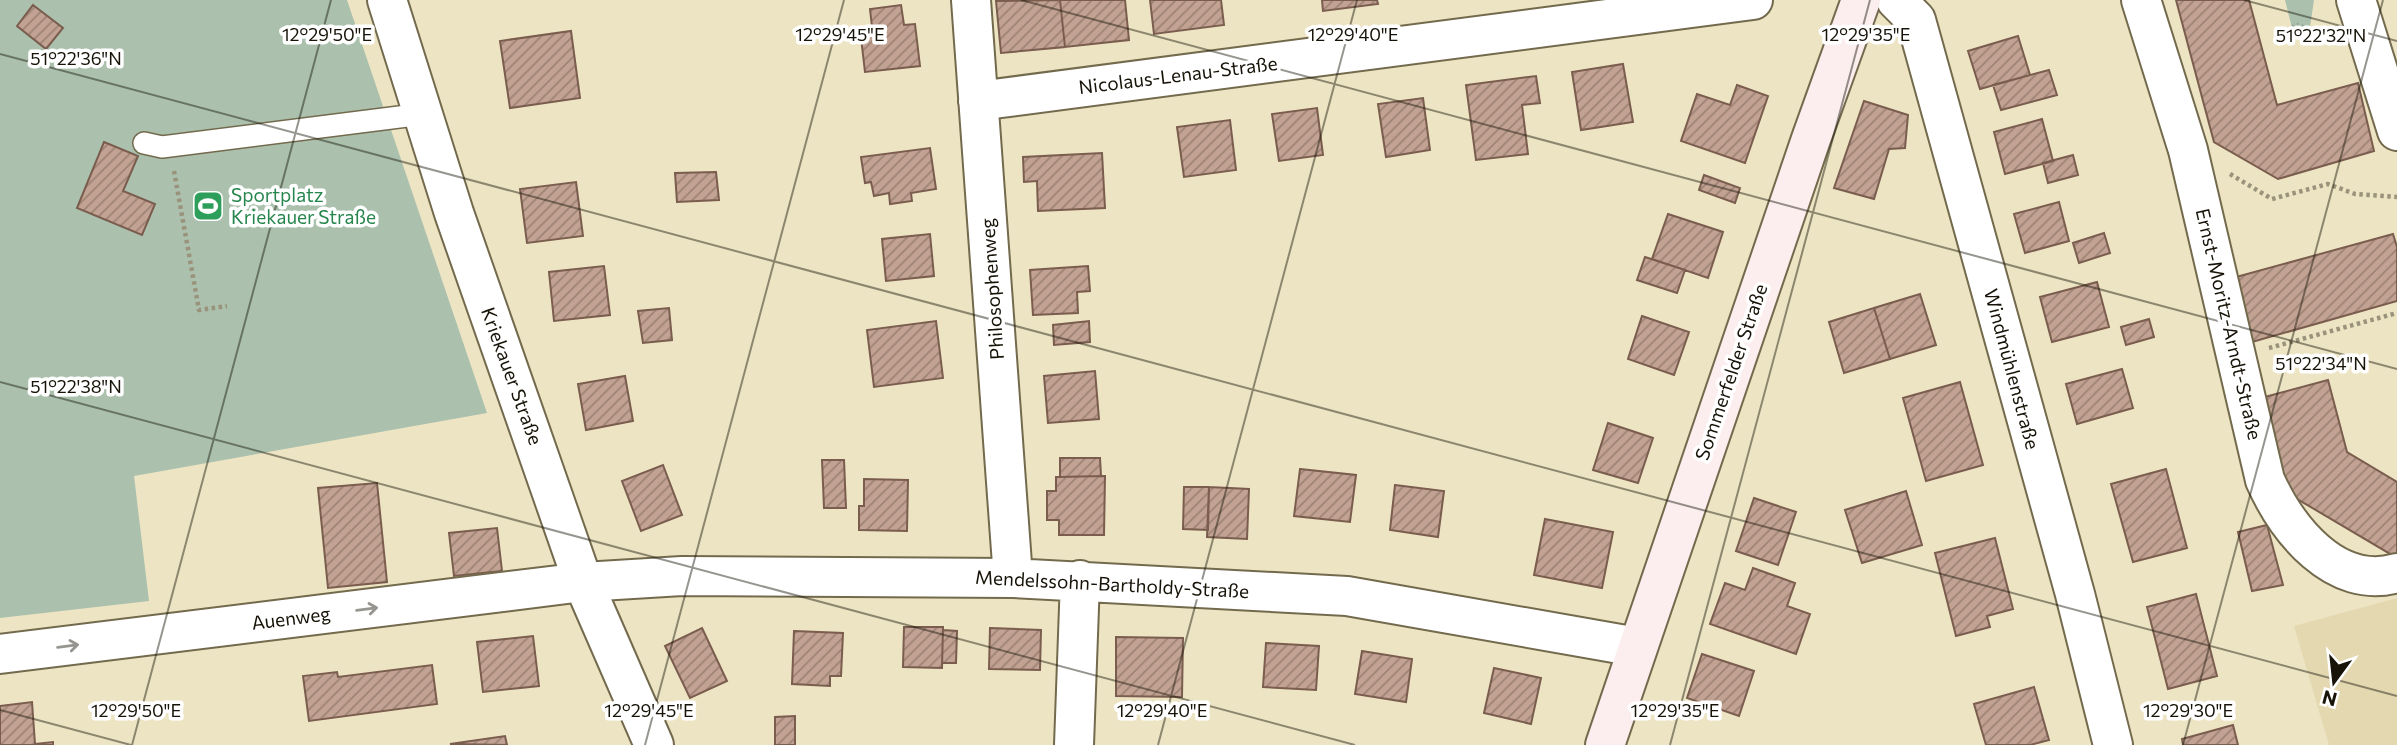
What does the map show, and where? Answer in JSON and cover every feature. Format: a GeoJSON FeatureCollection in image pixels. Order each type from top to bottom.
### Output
{"type":"FeatureCollection","features":[{"type":"Feature","properties":{"kind":"main road","name":"Sommerfelder Straße"},"geometry":{"type":"LineString","coordinates":[[1605,745],[1861,0]]}},
{"type":"Feature","properties":{"kind":"street","name":"Kriekauer Straße"},"geometry":{"type":"LineString","coordinates":[[387,0],[423,114],[583,582],[654,745]]}},
{"type":"Feature","properties":{"kind":"street","name":"Philosophenweg"},"geometry":{"type":"LineString","coordinates":[[971,0],[1013,578]]}},
{"type":"Feature","properties":{"kind":"street","name":"Nicolaus-Lenau-Straße"},"geometry":{"type":"LineString","coordinates":[[978,101],[1753,0]]}},
{"type":"Feature","properties":{"kind":"street","name":"Windmühlenstraße"},"geometry":{"type":"LineString","coordinates":[[1896,0],[1916,20],[2075,594],[2113,745]]}},
{"type":"Feature","properties":{"kind":"street","name":"Ernst-Moritz-Arndt-Straße"},"geometry":{"type":"LineString","coordinates":[[2141,0],[2188,150],[2265,480],[2287,522],[2301,539],[2333,563],[2370,574],[2385,576],[2397,573]]}},
{"type":"Feature","properties":{"kind":"street"},"geometry":{"type":"LineString","coordinates":[[2356,0],[2397,131]]}},
{"type":"Feature","properties":{"kind":"street","name":"Mendelssohn-Bartholdy-Straße"},"geometry":{"type":"LineString","coordinates":[[583,582],[682,576],[1013,578],[1347,596],[1637,647]]}},
{"type":"Feature","properties":{"kind":"street"},"geometry":{"type":"LineString","coordinates":[[1074,745],[1080,580]]}},
{"type":"Feature","properties":{"kind":"street","name":"Auenweg"},"geometry":{"type":"LineString","coordinates":[[0,653],[583,582]]}},
{"type":"Feature","properties":{"kind":"lane"},"geometry":{"type":"LineString","coordinates":[[144,143],[169,146],[423,114]]}},
{"type":"Feature","properties":{"kind":"path"},"geometry":{"type":"LineString","coordinates":[[169,146],[199,310],[227,306]]}},
{"type":"Feature","properties":{"kind":"path"},"geometry":{"type":"LineString","coordinates":[[2188,150],[2272,199],[2328,184],[2355,194],[2397,197]]}},
{"type":"Feature","properties":{"kind":"path"},"geometry":{"type":"LineString","coordinates":[[2238,356],[2397,313]]}},
{"type":"Feature","properties":{"kind":"shaded area"},"geometry":{"type":"Polygon","coordinates":[[[2397,598],[2397,745],[2329,745],[2294,626],[2397,598]]]}},
{"type":"Feature","properties":{"kind":"green space","name":"Sportplatz Kriekauer Straße"},"geometry":{"type":"Polygon","coordinates":[[[0,0],[347,0],[487,413],[134,476],[149,601],[0,618],[0,0]]]}},
{"type":"Feature","properties":{"kind":"green space"},"geometry":{"type":"Polygon","coordinates":[[[2285,0],[2314,0],[2310,27],[2301,34],[2292,28],[2285,0]]]}},
{"type":"Feature","properties":{"kind":"building"},"geometry":{"type":"Polygon","coordinates":[[[1060,0],[1125,0],[1129,40],[1065,47],[1060,0]]]}},
{"type":"Feature","properties":{"kind":"building"},"geometry":{"type":"Polygon","coordinates":[[[1060,0],[1065,47],[1001,53],[996,1],[1060,0]]]}},
{"type":"Feature","properties":{"kind":"building"},"geometry":{"type":"Polygon","coordinates":[[[1150,0],[1221,0],[1224,25],[1154,34],[1150,0]]]}},
{"type":"Feature","properties":{"kind":"building"},"geometry":{"type":"Polygon","coordinates":[[[1322,0],[1377,0],[1378,4],[1323,11],[1322,0]]]}},
{"type":"Feature","properties":{"kind":"building"},"geometry":{"type":"Polygon","coordinates":[[[2176,0],[2249,0],[2277,105],[2358,83],[2374,151],[2278,179],[2214,142],[2176,0]]]}},
{"type":"Feature","properties":{"kind":"building"},"geometry":{"type":"Polygon","coordinates":[[[33,5],[63,28],[46,49],[17,26],[33,5]]]}},
{"type":"Feature","properties":{"kind":"building"},"geometry":{"type":"Polygon","coordinates":[[[901,5],[904,25],[915,24],[920,66],[865,72],[860,29],[872,27],[870,9],[901,5]]]}},
{"type":"Feature","properties":{"kind":"building"},"geometry":{"type":"Polygon","coordinates":[[[571,31],[580,98],[510,108],[500,41],[571,31]]]}},
{"type":"Feature","properties":{"kind":"building"},"geometry":{"type":"Polygon","coordinates":[[[2018,36],[2030,75],[1980,89],[1968,51],[2018,36]]]}},
{"type":"Feature","properties":{"kind":"building"},"geometry":{"type":"Polygon","coordinates":[[[1623,64],[1633,122],[1581,130],[1572,72],[1623,64]]]}},
{"type":"Feature","properties":{"kind":"building"},"geometry":{"type":"Polygon","coordinates":[[[2049,70],[2057,95],[2001,110],[1993,85],[2049,70]]]}},
{"type":"Feature","properties":{"kind":"building"},"geometry":{"type":"Polygon","coordinates":[[[1536,76],[1540,103],[1522,105],[1528,154],[1476,160],[1466,85],[1536,76]]]}},
{"type":"Feature","properties":{"kind":"building"},"geometry":{"type":"Polygon","coordinates":[[[1737,85],[1768,96],[1745,163],[1681,141],[1697,94],[1730,105],[1737,85]]]}},
{"type":"Feature","properties":{"kind":"building"},"geometry":{"type":"Polygon","coordinates":[[[1423,98],[1430,150],[1386,157],[1378,104],[1423,98]]]}},
{"type":"Feature","properties":{"kind":"building"},"geometry":{"type":"Polygon","coordinates":[[[1864,101],[1908,115],[1905,148],[1889,149],[1874,199],[1834,188],[1864,101]]]}},
{"type":"Feature","properties":{"kind":"building"},"geometry":{"type":"Polygon","coordinates":[[[1317,108],[1323,155],[1279,161],[1272,114],[1317,108]]]}},
{"type":"Feature","properties":{"kind":"building"},"geometry":{"type":"Polygon","coordinates":[[[2042,119],[2053,161],[2005,174],[1994,132],[2042,119]]]}},
{"type":"Feature","properties":{"kind":"building"},"geometry":{"type":"Polygon","coordinates":[[[1230,120],[1236,170],[1184,177],[1177,127],[1230,120]]]}},
{"type":"Feature","properties":{"kind":"building"},"geometry":{"type":"Polygon","coordinates":[[[104,142],[138,156],[123,191],[155,204],[142,235],[77,208],[104,142]]]}},
{"type":"Feature","properties":{"kind":"building"},"geometry":{"type":"Polygon","coordinates":[[[930,148],[936,189],[911,193],[912,201],[890,204],[889,193],[874,196],[871,182],[865,183],[861,157],[930,148]]]}},
{"type":"Feature","properties":{"kind":"building"},"geometry":{"type":"Polygon","coordinates":[[[1102,153],[1105,208],[1038,211],[1037,181],[1024,182],[1023,157],[1102,153]]]}},
{"type":"Feature","properties":{"kind":"building"},"geometry":{"type":"Polygon","coordinates":[[[2073,155],[2078,175],[2048,183],[2043,163],[2073,155]]]}},
{"type":"Feature","properties":{"kind":"building"},"geometry":{"type":"Polygon","coordinates":[[[716,172],[719,200],[677,202],[675,173],[716,172]]]}},
{"type":"Feature","properties":{"kind":"building"},"geometry":{"type":"Polygon","coordinates":[[[1704,175],[1740,188],[1735,203],[1699,190],[1704,175]]]}},
{"type":"Feature","properties":{"kind":"building"},"geometry":{"type":"Polygon","coordinates":[[[576,182],[583,236],[527,243],[520,189],[576,182]]]}},
{"type":"Feature","properties":{"kind":"building"},"geometry":{"type":"Polygon","coordinates":[[[2059,202],[2069,241],[2025,253],[2014,214],[2059,202]]]}},
{"type":"Feature","properties":{"kind":"building"},"geometry":{"type":"Polygon","coordinates":[[[1668,214],[1723,232],[1708,278],[1652,259],[1668,214]]]}},
{"type":"Feature","properties":{"kind":"building"},"geometry":{"type":"Polygon","coordinates":[[[2104,233],[2110,253],[2079,263],[2073,243],[2104,233]]]}},
{"type":"Feature","properties":{"kind":"building"},"geometry":{"type":"Polygon","coordinates":[[[930,234],[934,276],[886,281],[882,239],[930,234]]]}},
{"type":"Feature","properties":{"kind":"building"},"geometry":{"type":"Polygon","coordinates":[[[2393,234],[2397,247],[2397,301],[2245,344],[2229,279],[2393,234]]]}},
{"type":"Feature","properties":{"kind":"building"},"geometry":{"type":"Polygon","coordinates":[[[1645,257],[1685,270],[1677,293],[1637,280],[1645,257]]]}},
{"type":"Feature","properties":{"kind":"building"},"geometry":{"type":"Polygon","coordinates":[[[604,266],[610,315],[554,321],[549,272],[604,266]]]}},
{"type":"Feature","properties":{"kind":"building"},"geometry":{"type":"Polygon","coordinates":[[[1088,266],[1090,291],[1077,292],[1078,313],[1033,315],[1030,270],[1088,266]]]}},
{"type":"Feature","properties":{"kind":"building"},"geometry":{"type":"Polygon","coordinates":[[[2097,282],[2109,327],[2052,342],[2040,297],[2097,282]]]}},
{"type":"Feature","properties":{"kind":"building"},"geometry":{"type":"Polygon","coordinates":[[[1920,294],[1936,345],[1890,359],[1874,308],[1920,294]]]}},
{"type":"Feature","properties":{"kind":"building"},"geometry":{"type":"Polygon","coordinates":[[[669,308],[672,340],[643,343],[638,311],[669,308]]]}},
{"type":"Feature","properties":{"kind":"building"},"geometry":{"type":"Polygon","coordinates":[[[1874,308],[1890,359],[1844,373],[1829,322],[1874,308]]]}},
{"type":"Feature","properties":{"kind":"building"},"geometry":{"type":"Polygon","coordinates":[[[1642,316],[1689,332],[1674,375],[1628,359],[1642,316]]]}},
{"type":"Feature","properties":{"kind":"building"},"geometry":{"type":"Polygon","coordinates":[[[2149,319],[2154,337],[2126,345],[2121,327],[2149,319]]]}},
{"type":"Feature","properties":{"kind":"building"},"geometry":{"type":"Polygon","coordinates":[[[936,321],[943,378],[874,387],[867,330],[936,321]]]}},
{"type":"Feature","properties":{"kind":"building"},"geometry":{"type":"Polygon","coordinates":[[[1089,321],[1090,342],[1054,345],[1053,325],[1089,321]]]}},
{"type":"Feature","properties":{"kind":"building"},"geometry":{"type":"Polygon","coordinates":[[[2122,369],[2133,408],[2077,424],[2066,384],[2122,369]]]}},
{"type":"Feature","properties":{"kind":"building"},"geometry":{"type":"Polygon","coordinates":[[[1095,371],[1099,419],[1048,423],[1044,376],[1095,371]]]}},
{"type":"Feature","properties":{"kind":"building"},"geometry":{"type":"Polygon","coordinates":[[[625,376],[633,421],[586,430],[578,384],[625,376]]]}},
{"type":"Feature","properties":{"kind":"building"},"geometry":{"type":"Polygon","coordinates":[[[2328,380],[2347,452],[2397,482],[2397,558],[2287,493],[2261,398],[2328,380]]]}},
{"type":"Feature","properties":{"kind":"building"},"geometry":{"type":"Polygon","coordinates":[[[1960,382],[1983,465],[1926,481],[1903,398],[1960,382]]]}},
{"type":"Feature","properties":{"kind":"building"},"geometry":{"type":"Polygon","coordinates":[[[1608,423],[1653,438],[1638,483],[1593,470],[1608,423]]]}},
{"type":"Feature","properties":{"kind":"building"},"geometry":{"type":"Polygon","coordinates":[[[1060,458],[1100,458],[1101,476],[1060,477],[1060,458]]]}},
{"type":"Feature","properties":{"kind":"building"},"geometry":{"type":"Polygon","coordinates":[[[822,460],[844,460],[846,508],[824,508],[822,460]]]}},
{"type":"Feature","properties":{"kind":"building"},"geometry":{"type":"Polygon","coordinates":[[[663,465],[682,515],[641,531],[622,481],[663,465]]]}},
{"type":"Feature","properties":{"kind":"building"},"geometry":{"type":"Polygon","coordinates":[[[1300,469],[1356,475],[1350,522],[1294,516],[1300,469]]]}},
{"type":"Feature","properties":{"kind":"building"},"geometry":{"type":"Polygon","coordinates":[[[2166,469],[2187,548],[2133,562],[2111,484],[2166,469]]]}},
{"type":"Feature","properties":{"kind":"building"},"geometry":{"type":"Polygon","coordinates":[[[1105,476],[1104,535],[1059,535],[1059,520],[1047,520],[1047,491],[1056,491],[1056,477],[1105,476]]]}},
{"type":"Feature","properties":{"kind":"building"},"geometry":{"type":"Polygon","coordinates":[[[864,479],[908,480],[907,531],[859,530],[859,506],[864,506],[864,479]]]}},
{"type":"Feature","properties":{"kind":"building"},"geometry":{"type":"Polygon","coordinates":[[[377,483],[387,582],[328,588],[318,488],[377,483]]]}},
{"type":"Feature","properties":{"kind":"building"},"geometry":{"type":"Polygon","coordinates":[[[1395,485],[1444,491],[1438,537],[1390,530],[1395,485]]]}},
{"type":"Feature","properties":{"kind":"building"},"geometry":{"type":"Polygon","coordinates":[[[1184,487],[1209,487],[1208,530],[1183,529],[1184,487]]]}},
{"type":"Feature","properties":{"kind":"building"},"geometry":{"type":"Polygon","coordinates":[[[1209,487],[1249,489],[1247,539],[1207,537],[1209,487]]]}},
{"type":"Feature","properties":{"kind":"building"},"geometry":{"type":"Polygon","coordinates":[[[1906,491],[1922,545],[1862,563],[1845,510],[1906,491]]]}},
{"type":"Feature","properties":{"kind":"building"},"geometry":{"type":"Polygon","coordinates":[[[1754,498],[1796,512],[1778,565],[1736,551],[1754,498]]]}},
{"type":"Feature","properties":{"kind":"building"},"geometry":{"type":"Polygon","coordinates":[[[1545,519],[1613,532],[1602,588],[1534,575],[1545,519]]]}},
{"type":"Feature","properties":{"kind":"building"},"geometry":{"type":"Polygon","coordinates":[[[2267,525],[2283,585],[2252,591],[2238,532],[2267,525]]]}},
{"type":"Feature","properties":{"kind":"building"},"geometry":{"type":"Polygon","coordinates":[[[497,528],[502,571],[454,576],[449,533],[497,528]]]}},
{"type":"Feature","properties":{"kind":"building"},"geometry":{"type":"Polygon","coordinates":[[[1995,538],[2013,609],[1987,616],[1990,627],[1956,636],[1935,553],[1995,538]]]}},
{"type":"Feature","properties":{"kind":"building"},"geometry":{"type":"Polygon","coordinates":[[[1753,568],[1795,583],[1787,606],[1810,614],[1796,654],[1710,624],[1725,583],[1745,590],[1753,568]]]}},
{"type":"Feature","properties":{"kind":"building"},"geometry":{"type":"Polygon","coordinates":[[[2196,594],[2217,676],[2168,689],[2147,607],[2196,594]]]}},
{"type":"Feature","properties":{"kind":"building"},"geometry":{"type":"Polygon","coordinates":[[[904,627],[943,627],[942,668],[903,667],[904,627]]]}},
{"type":"Feature","properties":{"kind":"building"},"geometry":{"type":"Polygon","coordinates":[[[702,628],[727,681],[690,698],[665,646],[702,628]]]}},
{"type":"Feature","properties":{"kind":"building"},"geometry":{"type":"Polygon","coordinates":[[[990,628],[1041,630],[1040,670],[989,669],[990,628]]]}},
{"type":"Feature","properties":{"kind":"building"},"geometry":{"type":"Polygon","coordinates":[[[943,630],[957,631],[956,663],[942,663],[943,630]]]}},
{"type":"Feature","properties":{"kind":"building"},"geometry":{"type":"Polygon","coordinates":[[[794,631],[843,633],[841,676],[830,676],[830,686],[792,684],[794,631]]]}},
{"type":"Feature","properties":{"kind":"building"},"geometry":{"type":"Polygon","coordinates":[[[533,636],[539,686],[483,692],[477,642],[533,636]]]}},
{"type":"Feature","properties":{"kind":"building"},"geometry":{"type":"Polygon","coordinates":[[[1116,637],[1183,638],[1182,697],[1116,696],[1116,637]]]}},
{"type":"Feature","properties":{"kind":"building"},"geometry":{"type":"Polygon","coordinates":[[[1266,643],[1319,646],[1316,690],[1263,687],[1266,643]]]}},
{"type":"Feature","properties":{"kind":"building"},"geometry":{"type":"Polygon","coordinates":[[[1362,651],[1412,659],[1406,702],[1355,694],[1362,651]]]}},
{"type":"Feature","properties":{"kind":"building"},"geometry":{"type":"Polygon","coordinates":[[[1702,654],[1754,671],[1739,716],[1687,698],[1702,654]]]}},
{"type":"Feature","properties":{"kind":"building"},"geometry":{"type":"Polygon","coordinates":[[[432,665],[437,704],[309,721],[303,676],[337,672],[338,677],[432,665]]]}},
{"type":"Feature","properties":{"kind":"building"},"geometry":{"type":"Polygon","coordinates":[[[1494,668],[1541,678],[1531,724],[1484,713],[1494,668]]]}},
{"type":"Feature","properties":{"kind":"building"},"geometry":{"type":"Polygon","coordinates":[[[2034,687],[2049,740],[2030,745],[1986,745],[1974,704],[2034,687]]]}},
{"type":"Feature","properties":{"kind":"building"},"geometry":{"type":"Polygon","coordinates":[[[32,702],[35,744],[53,742],[53,745],[0,745],[0,706],[32,702]]]}},
{"type":"Feature","properties":{"kind":"building"},"geometry":{"type":"Polygon","coordinates":[[[795,716],[795,745],[775,745],[775,717],[795,716]]]}},
{"type":"Feature","properties":{"kind":"building"},"geometry":{"type":"Polygon","coordinates":[[[2233,725],[2238,745],[2183,745],[2182,739],[2233,725]]]}},
{"type":"Feature","properties":{"kind":"building"},"geometry":{"type":"Polygon","coordinates":[[[505,736],[507,745],[450,744],[505,736]]]}},
{"type":"Feature","properties":{"kind":"place","name":"Sportplatz Kriekauer Straße"},"geometry":{"type":"Point","coordinates":[208,206]}}]}
